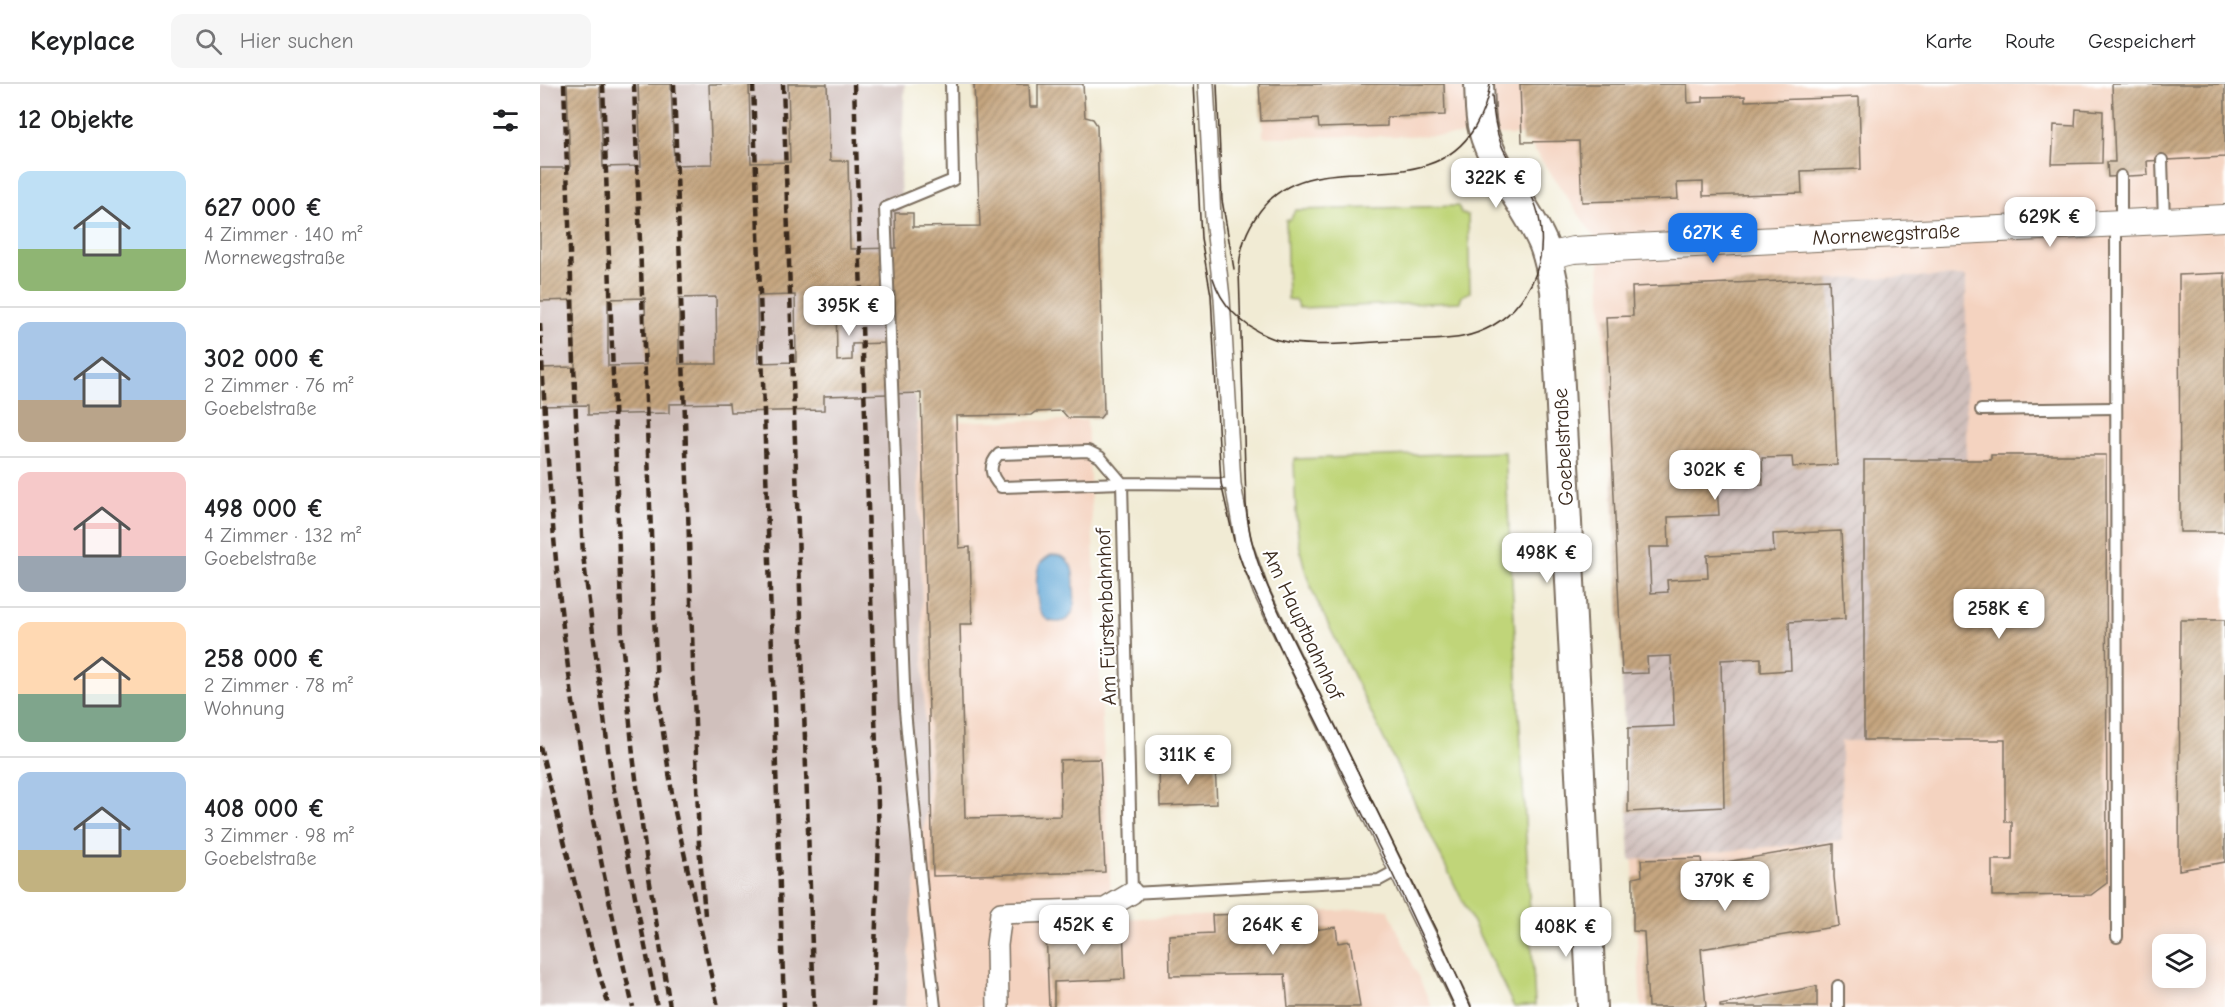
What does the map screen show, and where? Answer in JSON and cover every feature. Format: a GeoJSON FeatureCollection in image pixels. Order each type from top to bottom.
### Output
{"type":"FeatureCollection","features":[{"type":"Feature","properties":{"kind":"main road","name":"Goebelstraße"},"geometry":{"type":"LineString","coordinates":[[1479,84],[1480,117],[1484,132],[1497,163],[1541,239],[1548,256],[1555,290],[1592,1007]]}},
{"type":"Feature","properties":{"kind":"street","name":"Am Hauptbahnhof"},"geometry":{"type":"LineString","coordinates":[[1206,84],[1213,218],[1222,298],[1233,484],[1243,541],[1261,591],[1463,1007]]}},
{"type":"Feature","properties":{"kind":"street","name":"Mornewegstraße"},"geometry":{"type":"LineString","coordinates":[[1548,256],[1573,250],[2225,218]]}},
{"type":"Feature","properties":{"kind":"street"},"geometry":{"type":"LineString","coordinates":[[998,1007],[997,945],[1002,913],[1105,909],[1132,893]]}},
{"type":"Feature","properties":{"kind":"lane"},"geometry":{"type":"LineString","coordinates":[[935,1007],[906,710],[885,208],[953,180],[951,84]]}},
{"type":"Feature","properties":{"kind":"lane"},"geometry":{"type":"LineString","coordinates":[[2162,160],[2164,221]]}},
{"type":"Feature","properties":{"kind":"lane"},"geometry":{"type":"LineString","coordinates":[[2117,937],[2116,408],[2118,223],[2121,176]]}},
{"type":"Feature","properties":{"kind":"lane"},"geometry":{"type":"LineString","coordinates":[[1981,410],[2116,408]]}},
{"type":"Feature","properties":{"kind":"lane"},"geometry":{"type":"LineString","coordinates":[[1122,483],[1100,457],[1088,451],[999,454],[992,461],[993,480],[1001,487],[1122,483],[1233,484]]}},
{"type":"Feature","properties":{"kind":"lane","name":"Am Fürstenbahnhof"},"geometry":{"type":"LineString","coordinates":[[1122,483],[1132,893]]}},
{"type":"Feature","properties":{"kind":"lane"},"geometry":{"type":"LineString","coordinates":[[1132,893],[1379,880],[1398,872]]}},
{"type":"Feature","properties":{"kind":"lane"},"geometry":{"type":"LineString","coordinates":[[1838,986],[1838,1007]]}},
{"type":"Feature","properties":{"kind":"shaded area"},"geometry":{"type":"Polygon","coordinates":[[[540,84],[905,84],[900,180],[917,422],[927,805],[911,911],[906,1007],[540,1007],[540,84]]]}},
{"type":"Feature","properties":{"kind":"shaded area"},"geometry":{"type":"Polygon","coordinates":[[[1263,84],[2225,84],[2225,1007],[1641,1007],[1598,242],[1524,135],[1263,137],[1263,84]]]}},
{"type":"Feature","properties":{"kind":"shaded area"},"geometry":{"type":"Polygon","coordinates":[[[1966,276],[1967,740],[1841,741],[1842,840],[1630,860],[1612,468],[1716,463],[1718,487],[1763,485],[1762,458],[1792,457],[1793,467],[1837,465],[1829,279],[1966,276]]]}},
{"type":"Feature","properties":{"kind":"shaded area"},"geometry":{"type":"Polygon","coordinates":[[[1087,420],[1112,919],[1388,909],[1432,1007],[906,1007],[911,911],[927,805],[917,422],[1087,420]]]}},
{"type":"Feature","properties":{"kind":"green space"},"geometry":{"type":"Polygon","coordinates":[[[1458,206],[1461,213],[1468,215],[1470,292],[1462,296],[1460,302],[1299,308],[1295,300],[1288,299],[1286,221],[1291,219],[1295,210],[1458,206]]]}},
{"type":"Feature","properties":{"kind":"green space"},"geometry":{"type":"Polygon","coordinates":[[[1505,452],[1535,1005],[1514,1007],[1308,580],[1297,529],[1294,459],[1505,452]]]}},
{"type":"Feature","properties":{"kind":"water"},"geometry":{"type":"Polygon","coordinates":[[[1051,555],[1058,555],[1067,560],[1072,568],[1074,580],[1074,604],[1071,614],[1064,621],[1057,622],[1049,620],[1041,613],[1037,592],[1038,569],[1040,564],[1051,555]]]}},
{"type":"Feature","properties":{"kind":"building"},"geometry":{"type":"Polygon","coordinates":[[[567,84],[600,84],[603,167],[641,166],[638,84],[671,84],[674,165],[712,164],[709,84],[749,84],[751,163],[790,162],[788,84],[827,84],[830,161],[848,161],[850,249],[896,248],[895,213],[913,213],[913,227],[980,226],[974,84],[1029,84],[1030,107],[1038,107],[1038,84],[1083,84],[1085,117],[1093,119],[1097,125],[1104,413],[1100,418],[1068,418],[1062,411],[1035,412],[1031,415],[956,416],[959,548],[970,547],[972,624],[960,624],[965,818],[1061,816],[1060,760],[1100,759],[1105,872],[933,876],[921,393],[824,396],[824,410],[730,412],[729,403],[669,404],[669,413],[588,415],[588,405],[540,406],[540,368],[575,367],[574,300],[540,301],[540,168],[570,168],[567,84]],[[884,293],[836,294],[837,361],[852,360],[852,344],[886,343],[884,293]],[[795,295],[757,296],[758,363],[796,362],[795,295]],[[716,297],[679,298],[679,364],[717,364],[716,297]],[[645,298],[608,299],[608,366],[646,365],[645,298]]]}},
{"type":"Feature","properties":{"kind":"building"},"geometry":{"type":"Polygon","coordinates":[[[1259,84],[1444,84],[1445,115],[1387,117],[1387,126],[1319,128],[1318,119],[1261,121],[1259,84]]]}},
{"type":"Feature","properties":{"kind":"building"},"geometry":{"type":"Polygon","coordinates":[[[1520,84],[1687,84],[1688,103],[1703,102],[1703,97],[1745,96],[1745,101],[1859,97],[1861,169],[1801,171],[1802,193],[1703,196],[1703,182],[1677,183],[1678,199],[1582,202],[1579,141],[1522,142],[1520,84]]]}},
{"type":"Feature","properties":{"kind":"building"},"geometry":{"type":"Polygon","coordinates":[[[2112,84],[2225,84],[2225,157],[2147,161],[2148,175],[2108,177],[2107,162],[2115,162],[2112,84]]]}},
{"type":"Feature","properties":{"kind":"building"},"geometry":{"type":"Polygon","coordinates":[[[2076,109],[2103,111],[2102,163],[2052,164],[2054,125],[2075,126],[2076,109]]]}},
{"type":"Feature","properties":{"kind":"building"},"geometry":{"type":"Polygon","coordinates":[[[2225,273],[2225,532],[2180,532],[2179,275],[2225,273]]]}},
{"type":"Feature","properties":{"kind":"building"},"geometry":{"type":"Polygon","coordinates":[[[1829,279],[1837,465],[1793,467],[1792,457],[1762,458],[1763,485],[1717,487],[1719,515],[1668,517],[1669,547],[1649,547],[1651,593],[1668,592],[1667,580],[1708,578],[1707,555],[1774,552],[1773,534],[1841,531],[1845,619],[1789,622],[1791,670],[1761,672],[1761,658],[1721,660],[1724,807],[1628,812],[1628,728],[1674,726],[1671,656],[1647,657],[1648,673],[1622,674],[1606,317],[1633,316],[1632,287],[1829,279]]]}},
{"type":"Feature","properties":{"kind":"building"},"geometry":{"type":"Polygon","coordinates":[[[1991,455],[2106,455],[2107,883],[2091,895],[1992,896],[1992,860],[2012,860],[2012,822],[2005,822],[2005,740],[1864,740],[1864,460],[1991,460],[1991,455]]]}},
{"type":"Feature","properties":{"kind":"building"},"geometry":{"type":"Polygon","coordinates":[[[2180,620],[2225,620],[2225,862],[2179,870],[2180,620]]]}},
{"type":"Feature","properties":{"kind":"building"},"geometry":{"type":"Polygon","coordinates":[[[1215,766],[1217,804],[1160,806],[1159,769],[1215,766]]]}},
{"type":"Feature","properties":{"kind":"building"},"geometry":{"type":"Polygon","coordinates":[[[1834,844],[1834,877],[1839,926],[1701,949],[1706,1007],[1648,1007],[1644,932],[1633,931],[1633,878],[1642,876],[1641,860],[1701,858],[1702,866],[1834,844]]]}},
{"type":"Feature","properties":{"kind":"building"},"geometry":{"type":"Polygon","coordinates":[[[1305,912],[1306,931],[1336,927],[1338,943],[1350,941],[1360,1007],[1288,1007],[1285,974],[1170,976],[1169,935],[1213,933],[1212,915],[1305,912]]]}},
{"type":"Feature","properties":{"kind":"building"},"geometry":{"type":"Polygon","coordinates":[[[1123,927],[1125,979],[1054,982],[1054,1007],[1049,1007],[1046,930],[1123,927]]]}},
{"type":"Feature","properties":{"kind":"building"},"geometry":{"type":"Polygon","coordinates":[[[1817,986],[1817,1007],[1720,1007],[1720,1005],[1817,986]]]}},
{"type":"Feature","properties":{"kind":"tram line"},"geometry":{"type":"LineString","coordinates":[[1193,84],[1201,238],[1211,295],[1221,483],[1234,541],[1242,564],[1285,658],[1392,873],[1455,1007]]}},
{"type":"Feature","properties":{"kind":"tram line"},"geometry":{"type":"LineString","coordinates":[[1217,84],[1222,200],[1234,269]]}},
{"type":"Feature","properties":{"kind":"tram line"},"geometry":{"type":"LineString","coordinates":[[1471,1007],[1438,934],[1280,614],[1257,560],[1246,503],[1239,270],[1242,246],[1251,225],[1260,211],[1283,190],[1309,179],[1339,174],[1400,170],[1428,164],[1454,151],[1475,127],[1485,106],[1490,84]]}},
{"type":"Feature","properties":{"kind":"tram line"},"geometry":{"type":"LineString","coordinates":[[1213,278],[1221,297],[1241,320],[1280,341],[1329,344],[1437,340],[1477,333],[1500,321],[1521,300],[1531,284],[1540,258],[1541,232],[1533,199],[1501,144],[1492,95]]}},
{"type":"Feature","properties":{"kind":"railway"},"geometry":{"type":"LineString","coordinates":[[564,84],[583,555],[612,780],[657,1007]]}},
{"type":"Feature","properties":{"kind":"railway"},"geometry":{"type":"LineString","coordinates":[[603,84],[622,639],[633,755],[648,871],[670,1007]]}},
{"type":"Feature","properties":{"kind":"railway"},"geometry":{"type":"LineString","coordinates":[[634,84],[657,691],[674,807],[718,1007]]}},
{"type":"Feature","properties":{"kind":"railway"},"geometry":{"type":"LineString","coordinates":[[674,84],[699,845],[705,915]]}},
{"type":"Feature","properties":{"kind":"railway"},"geometry":{"type":"LineString","coordinates":[[753,84],[784,1007]]}},
{"type":"Feature","properties":{"kind":"railway"},"geometry":{"type":"LineString","coordinates":[[783,84],[814,1007]]}},
{"type":"Feature","properties":{"kind":"railway"},"geometry":{"type":"LineString","coordinates":[[854,84],[879,837],[873,1007]]}},
{"type":"Feature","properties":{"kind":"railway"},"geometry":{"type":"LineString","coordinates":[[540,323],[562,623],[595,829],[633,1007]]}},
{"type":"Feature","properties":{"kind":"railway"},"geometry":{"type":"LineString","coordinates":[[540,746],[589,939],[609,1007]]}}]}
